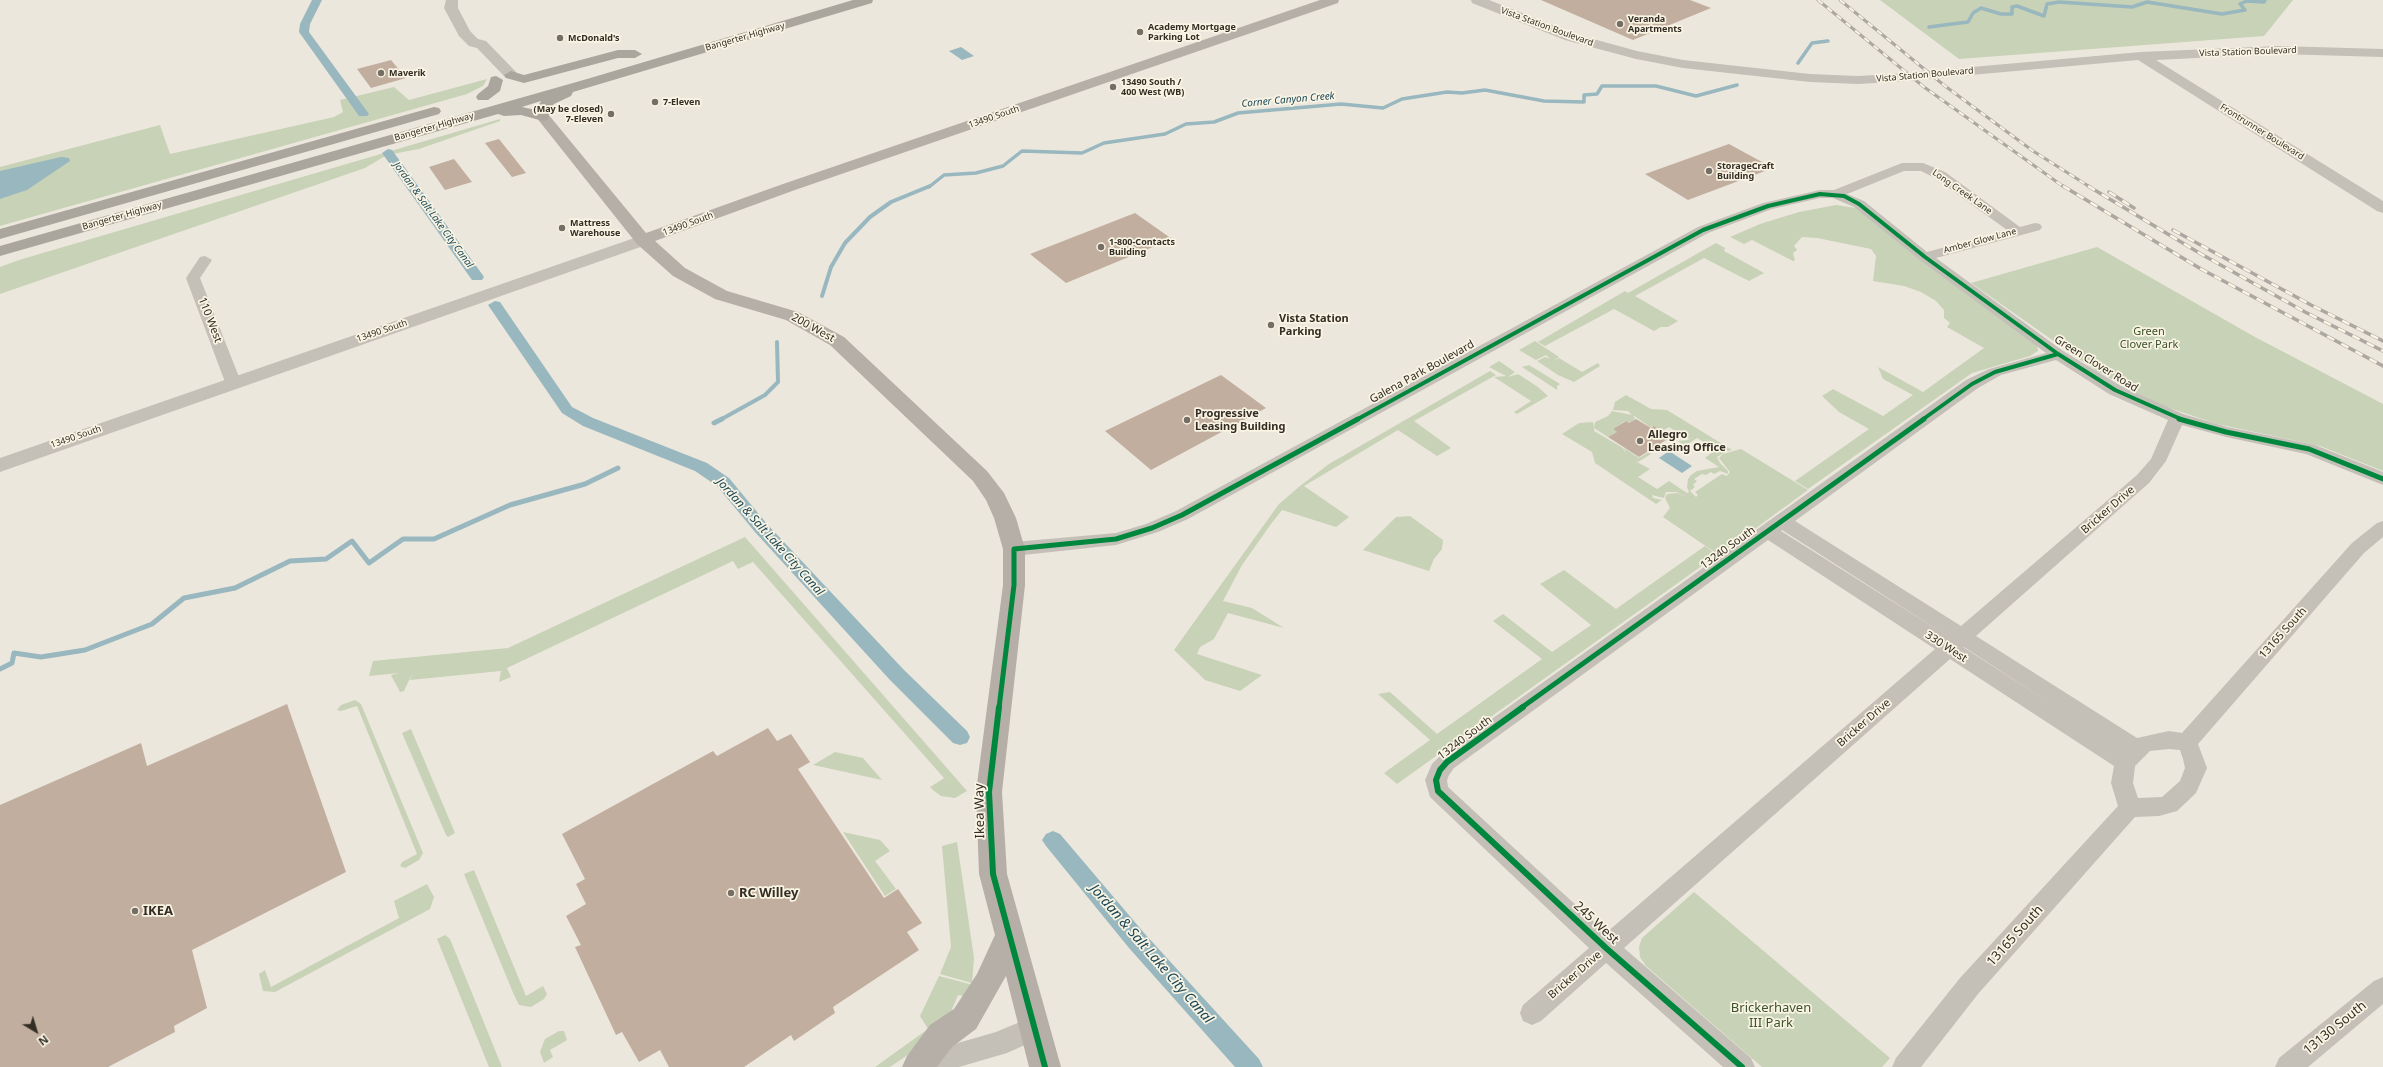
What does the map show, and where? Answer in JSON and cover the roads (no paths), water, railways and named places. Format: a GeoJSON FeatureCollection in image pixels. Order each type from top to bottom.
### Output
{"type":"FeatureCollection","features":[{"type":"Feature","properties":{"kind":"highway","name":"Bangerter Highway"},"geometry":{"type":"LineString","coordinates":[[510,85],[524,79],[618,54],[635,54],[654,49],[822,0]]}},
{"type":"Feature","properties":{"kind":"highway","name":"Bangerter Highway"},"geometry":{"type":"LineString","coordinates":[[0,251],[592,82],[867,0]]}},
{"type":"Feature","properties":{"kind":"highway"},"geometry":{"type":"LineString","coordinates":[[496,80],[495,88],[477,99],[510,85]]}},
{"type":"Feature","properties":{"kind":"highway"},"geometry":{"type":"LineString","coordinates":[[467,117],[513,111],[543,117],[543,109],[549,101],[592,82]]}},
{"type":"Feature","properties":{"kind":"highway","name":"Bangerter Highway"},"geometry":{"type":"LineString","coordinates":[[0,234],[447,107]]}},
{"type":"Feature","properties":{"kind":"highway"},"geometry":{"type":"LineString","coordinates":[[0,229],[192,174],[221,170]]}},
{"type":"Feature","properties":{"kind":"main road","name":"13490 South"},"geometry":{"type":"LineString","coordinates":[[643,240],[789,187],[1333,0]]}},
{"type":"Feature","properties":{"kind":"main road","name":"200 West"},"geometry":{"type":"LineString","coordinates":[[543,117],[643,240],[679,272],[721,295],[792,316],[837,341],[980,476],[996,498],[1002,511],[1014,549]]}},
{"type":"Feature","properties":{"kind":"main road","name":"Ikea Way"},"geometry":{"type":"LineString","coordinates":[[1014,549],[1014,585],[989,792],[992,874],[1045,1067]]}},
{"type":"Feature","properties":{"kind":"main road"},"geometry":{"type":"LineString","coordinates":[[918,1067],[941,1036],[965,1019],[987,984],[1010,937]]}},
{"type":"Feature","properties":{"kind":"street"},"geometry":{"type":"LineString","coordinates":[[452,0],[451,8],[464,33],[474,43],[481,44],[510,85]]}},
{"type":"Feature","properties":{"kind":"street","name":"Vista Station Boulevard"},"geometry":{"type":"LineString","coordinates":[[1477,0],[1570,37],[1636,56],[1786,76],[1858,80],[2141,56],[2278,50],[2383,53]]}},
{"type":"Feature","properties":{"kind":"street"},"geometry":{"type":"LineString","coordinates":[[474,43],[470,47],[496,80]]}},
{"type":"Feature","properties":{"kind":"street","name":"Frontrunner Boulevard"},"geometry":{"type":"LineString","coordinates":[[2141,56],[2383,208]]}},
{"type":"Feature","properties":{"kind":"street","name":"Long Creek Lane"},"geometry":{"type":"LineString","coordinates":[[1835,194],[1864,184],[1902,167],[1922,167],[1940,175],[2017,231]]}},
{"type":"Feature","properties":{"kind":"street","name":"Galena Park Boulevard"},"geometry":{"type":"LineString","coordinates":[[1014,549],[1116,539],[1152,528],[1182,515],[1703,230],[1768,206],[1820,194],[1835,194]]}},
{"type":"Feature","properties":{"kind":"street","name":"Green Clover Road"},"geometry":{"type":"LineString","coordinates":[[1835,194],[1859,204],[1925,256],[2058,354],[2115,390],[2177,418],[2226,432],[2309,449],[2338,459],[2383,480]]}},
{"type":"Feature","properties":{"kind":"street","name":"Amber Glow Lane"},"geometry":{"type":"LineString","coordinates":[[1925,256],[2035,227]]}},
{"type":"Feature","properties":{"kind":"street","name":"13490 South"},"geometry":{"type":"LineString","coordinates":[[0,465],[42,448],[643,240]]}},
{"type":"Feature","properties":{"kind":"street","name":"110 West"},"geometry":{"type":"LineString","coordinates":[[205,260],[194,278],[234,382]]}},
{"type":"Feature","properties":{"kind":"street","name":"13240 South"},"geometry":{"type":"LineString","coordinates":[[1438,791],[1436,780],[1440,770],[1447,762],[1983,378],[2058,354]]}},
{"type":"Feature","properties":{"kind":"street","name":"Bricker Drive"},"geometry":{"type":"LineString","coordinates":[[1532,1013],[2152,471],[2177,418]]}},
{"type":"Feature","properties":{"kind":"street","name":"330 West"},"geometry":{"type":"LineString","coordinates":[[1775,526],[2131,756]]}},
{"type":"Feature","properties":{"kind":"street","name":"13165 South"},"geometry":{"type":"LineString","coordinates":[[2187,742],[2358,548],[2383,527]]}},
{"type":"Feature","properties":{"kind":"street"},"geometry":{"type":"LineString","coordinates":[[2156,741],[2187,742],[2196,768],[2188,786],[2169,804],[2159,807],[2130,808],[2122,783],[2131,756],[2145,743],[2156,741]]}},
{"type":"Feature","properties":{"kind":"street","name":"245 West"},"geometry":{"type":"LineString","coordinates":[[1438,791],[1606,948],[1742,1067]]}},
{"type":"Feature","properties":{"kind":"street","name":"13165 South"},"geometry":{"type":"LineString","coordinates":[[1905,1067],[1969,986],[2130,808]]}},
{"type":"Feature","properties":{"kind":"street","name":"13130 South"},"geometry":{"type":"LineString","coordinates":[[2288,1067],[2383,988]]}},
{"type":"Feature","properties":{"kind":"street"},"geometry":{"type":"LineString","coordinates":[[932,1067],[946,1058],[998,1044],[1034,1028]]}},
{"type":"Feature","properties":{"kind":"water"},"geometry":{"type":"Polygon","coordinates":[[[961,47],[974,56],[962,60],[949,51],[961,47]]]}},
{"type":"Feature","properties":{"kind":"water"},"geometry":{"type":"Polygon","coordinates":[[[61,157],[69,158],[70,161],[27,190],[0,199],[0,171],[61,157]]]}},
{"type":"Feature","properties":{"kind":"water"},"geometry":{"type":"Polygon","coordinates":[[[1669,451],[1692,466],[1682,473],[1659,458],[1669,451]]]}},
{"type":"Feature","properties":{"kind":"waterway","name":"Jordan & Salt Lake City Canal"},"geometry":{"type":"LineString","coordinates":[[317,0],[305,24],[304,32],[363,114]]}},
{"type":"Feature","properties":{"kind":"waterway","name":"Corner Canyon Creek"},"geometry":{"type":"LineString","coordinates":[[1929,27],[1968,22],[1973,13],[1981,8],[2001,14],[2012,14],[2012,7],[2017,6],[2044,16],[2047,4],[2059,2],[2132,7],[2147,2],[2222,14],[2245,10],[2240,4],[2247,1],[2264,2],[2265,0]]}},
{"type":"Feature","properties":{"kind":"waterway","name":"Corner Canyon Creek"},"geometry":{"type":"LineString","coordinates":[[1798,63],[1812,43],[1828,41]]}},
{"type":"Feature","properties":{"kind":"waterway","name":"Corner Canyon Creek"},"geometry":{"type":"LineString","coordinates":[[929,187],[944,175],[976,173],[1003,166],[1022,151],[1082,153],[1104,143],[1165,134],[1186,124],[1214,122],[1238,113],[1341,104],[1383,108],[1402,99],[1447,92],[1462,93],[1485,90],[1544,101],[1584,102],[1584,95],[1597,94],[1602,86],[1656,86],[1696,96],[1737,85]]}},
{"type":"Feature","properties":{"kind":"waterway","name":"Jordan & Salt Lake City Canal"},"geometry":{"type":"LineString","coordinates":[[388,153],[477,277]]}},
{"type":"Feature","properties":{"kind":"waterway","name":"Corner Canyon Creek"},"geometry":{"type":"LineString","coordinates":[[822,296],[831,267],[845,243],[870,217],[891,202],[930,186]]}},
{"type":"Feature","properties":{"kind":"waterway","name":"Jordan & Salt Lake City Canal"},"geometry":{"type":"LineString","coordinates":[[495,305],[567,410],[588,422],[701,467],[723,482],[761,528],[897,675],[960,737]]}},
{"type":"Feature","properties":{"kind":"waterway","name":"Corner Canyon Creek"},"geometry":{"type":"LineString","coordinates":[[720,420],[765,395],[778,382],[777,342]]}},
{"type":"Feature","properties":{"kind":"waterway","name":"Corner Canyon Creek"},"geometry":{"type":"LineString","coordinates":[[714,423],[720,420]]}},
{"type":"Feature","properties":{"kind":"waterway","name":"Corner Canyon Creek"},"geometry":{"type":"LineString","coordinates":[[0,669],[12,663],[14,653],[41,657],[85,650],[152,624],[184,598],[235,588],[290,561],[326,559],[352,541],[369,563],[403,539],[434,539],[510,505],[585,484],[618,468]]}},
{"type":"Feature","properties":{"kind":"waterway","name":"Jordan & Salt Lake City Canal"},"geometry":{"type":"LineString","coordinates":[[1053,840],[1137,941],[1251,1067]]}},
{"type":"Feature","properties":{"kind":"railway"},"geometry":{"type":"LineString","coordinates":[[1818,0],[1924,87],[2064,187]]}},
{"type":"Feature","properties":{"kind":"railway"},"geometry":{"type":"LineString","coordinates":[[1840,0],[1945,86],[2033,151],[2090,187]]}},
{"type":"Feature","properties":{"kind":"railway"},"geometry":{"type":"LineString","coordinates":[[2063,186],[2201,269],[2383,366]]}},
{"type":"Feature","properties":{"kind":"railway"},"geometry":{"type":"LineString","coordinates":[[2088,186],[2201,254],[2305,312],[2383,351]]}},
{"type":"Feature","properties":{"kind":"railway"},"geometry":{"type":"LineString","coordinates":[[2109,192],[2134,208]]}},
{"type":"Feature","properties":{"kind":"railway"},"geometry":{"type":"LineString","coordinates":[[2173,230],[2311,305],[2383,341]]}},
{"type":"Feature","properties":{"kind":"place","name":"Veranda Apartments"},"geometry":{"type":"Point","coordinates":[1620,24]}},
{"type":"Feature","properties":{"kind":"place","name":"Academy Mortgage Parking Lot"},"geometry":{"type":"Point","coordinates":[1140,32]}},
{"type":"Feature","properties":{"kind":"place","name":"McDonald's"},"geometry":{"type":"Point","coordinates":[560,38]}},
{"type":"Feature","properties":{"kind":"place","name":"Maverik"},"geometry":{"type":"Point","coordinates":[381,73]}},
{"type":"Feature","properties":{"kind":"place","name":"13490 South / 400 West (WB)"},"geometry":{"type":"Point","coordinates":[1113,87]}},
{"type":"Feature","properties":{"kind":"place","name":"7-Eleven"},"geometry":{"type":"Point","coordinates":[655,102]}},
{"type":"Feature","properties":{"kind":"place","name":"(May be closed) 7-Eleven"},"geometry":{"type":"Point","coordinates":[611,114]}},
{"type":"Feature","properties":{"kind":"place","name":"StorageCraft Building"},"geometry":{"type":"Point","coordinates":[1709,171]}},
{"type":"Feature","properties":{"kind":"place","name":"Mattress Warehouse"},"geometry":{"type":"Point","coordinates":[562,228]}},
{"type":"Feature","properties":{"kind":"place","name":"1-800-Contacts Building"},"geometry":{"type":"Point","coordinates":[1101,247]}},
{"type":"Feature","properties":{"kind":"place","name":"Vista Station Parking"},"geometry":{"type":"Point","coordinates":[1271,325]}},
{"type":"Feature","properties":{"kind":"place","name":"Progressive Leasing Building"},"geometry":{"type":"Point","coordinates":[1187,420]}},
{"type":"Feature","properties":{"kind":"place","name":"Allegro Leasing Office"},"geometry":{"type":"Point","coordinates":[1640,441]}},
{"type":"Feature","properties":{"kind":"place","name":"RC Willey"},"geometry":{"type":"Point","coordinates":[731,893]}},
{"type":"Feature","properties":{"kind":"place","name":"IKEA"},"geometry":{"type":"Point","coordinates":[135,911]}},
{"type":"Feature","properties":{"kind":"park label","name":"Green Clover Park"},"geometry":{"type":"Point","coordinates":[2149,338]}},
{"type":"Feature","properties":{"kind":"park label","name":"Brickerhaven III Park"},"geometry":{"type":"Point","coordinates":[1771,1016]}}]}
